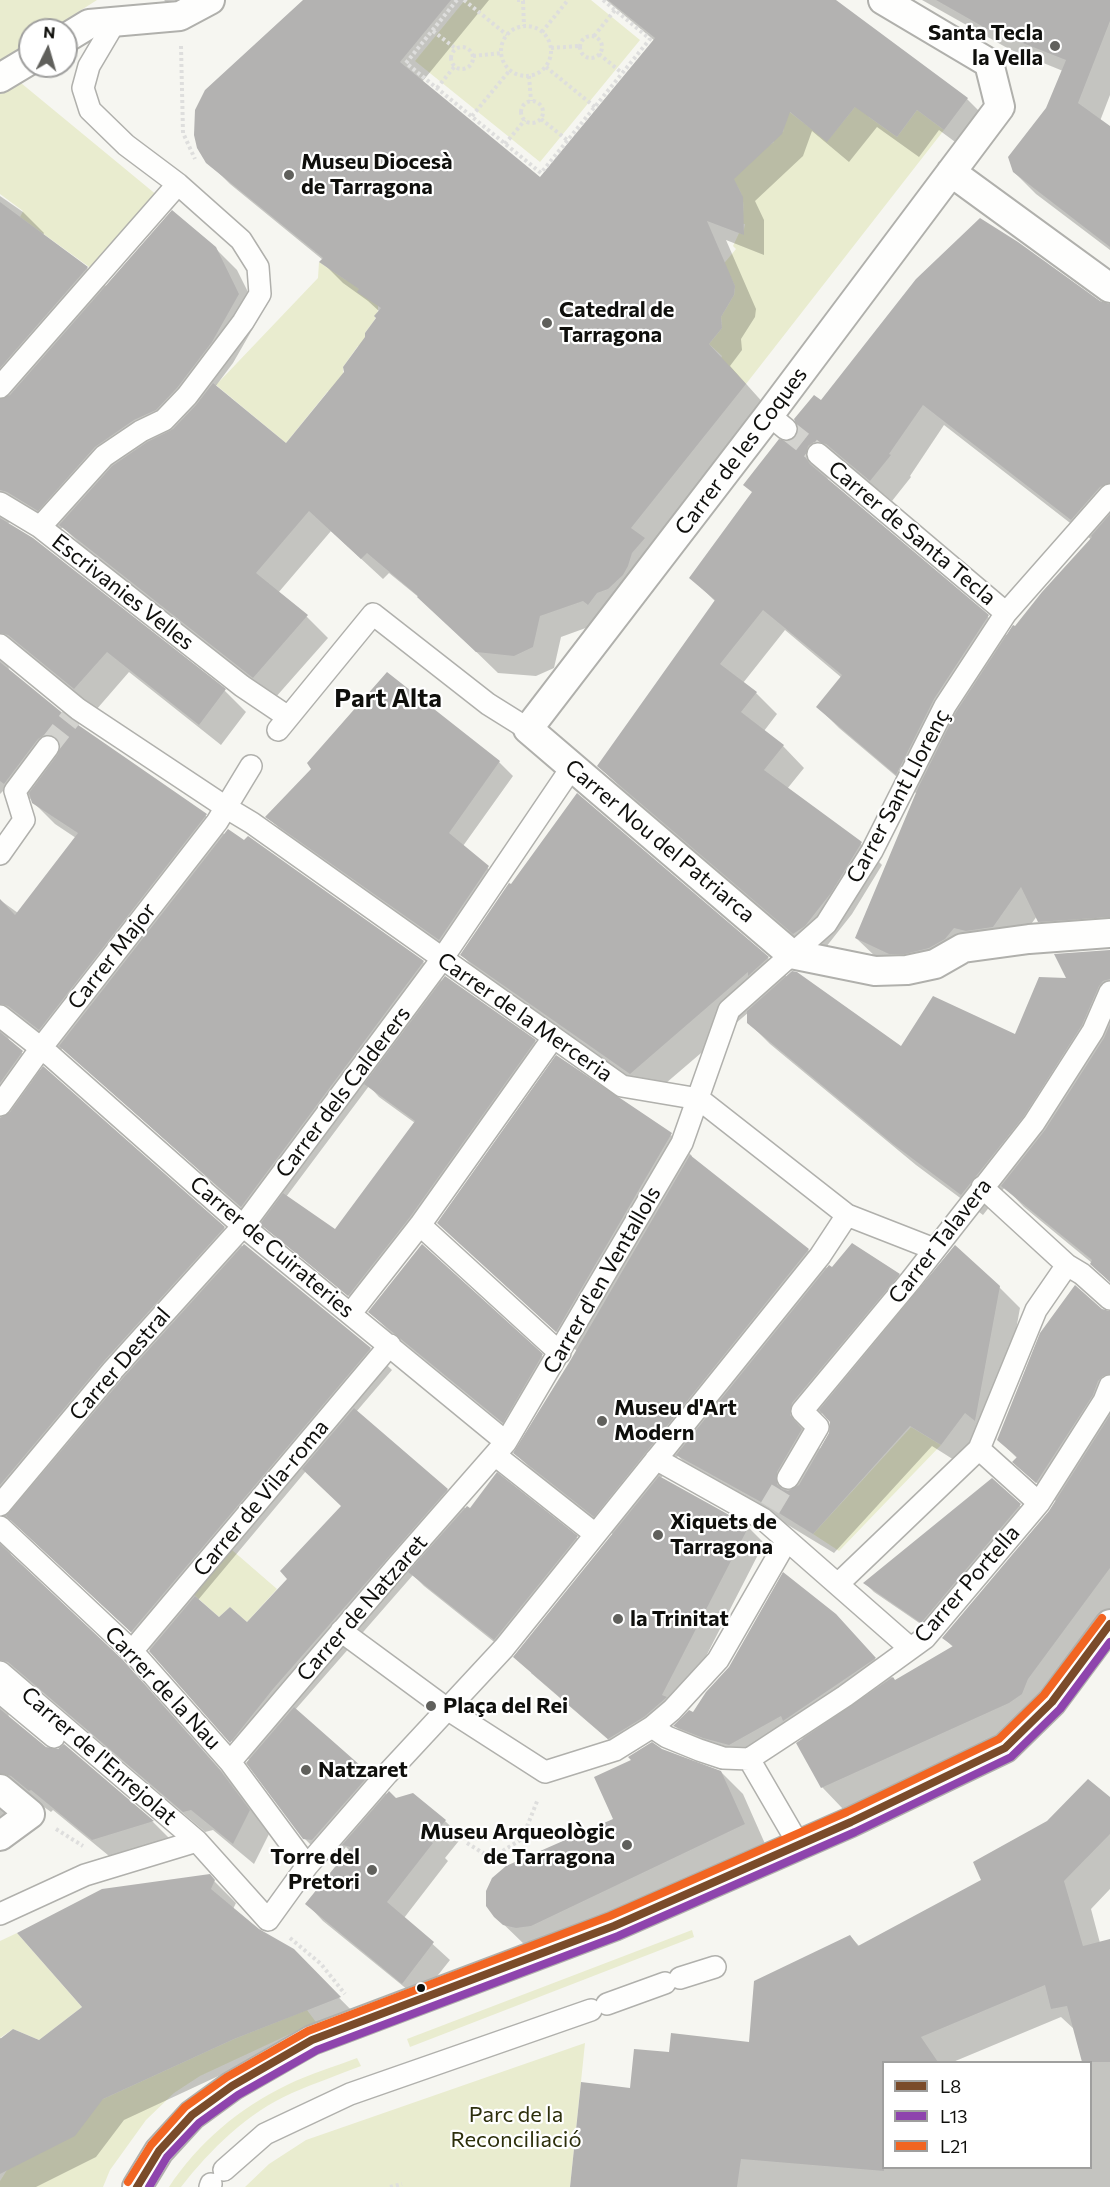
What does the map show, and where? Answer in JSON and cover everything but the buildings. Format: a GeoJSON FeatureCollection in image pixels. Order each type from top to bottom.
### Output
{"type":"FeatureCollection","features":[{"type":"Feature","properties":{"kind":"street"},"geometry":{"type":"LineString","coordinates":[[78,31],[89,24],[180,15],[210,0]]}},
{"type":"Feature","properties":{"kind":"street","name":"Carrer de les Coques"},"geometry":{"type":"LineString","coordinates":[[528,729],[778,422],[951,172],[1000,107],[989,63],[884,0]]}},
{"type":"Feature","properties":{"kind":"street"},"geometry":{"type":"LineString","coordinates":[[40,526],[104,456],[141,431],[164,420],[243,322],[260,294],[258,267],[241,240],[178,184],[126,145],[90,110],[83,88],[89,66],[115,22]]}},
{"type":"Feature","properties":{"kind":"street"},"geometry":{"type":"LineString","coordinates":[[0,78],[18,67]]}},
{"type":"Feature","properties":{"kind":"street"},"geometry":{"type":"LineString","coordinates":[[951,172],[1110,288]]}},
{"type":"Feature","properties":{"kind":"street"},"geometry":{"type":"LineString","coordinates":[[0,387],[178,184]]}},
{"type":"Feature","properties":{"kind":"street","name":"Carrer de Santa Tecla"},"geometry":{"type":"LineString","coordinates":[[818,454],[1006,613]]}},
{"type":"Feature","properties":{"kind":"street","name":"Carrer Sant Llorenç"},"geometry":{"type":"LineString","coordinates":[[699,1099],[729,1010],[826,924],[872,851],[945,706],[1006,613],[1110,495]]}},
{"type":"Feature","properties":{"kind":"street","name":"Escrivanies Velles"},"geometry":{"type":"LineString","coordinates":[[0,503],[40,526],[242,686],[283,723],[373,614],[488,704],[528,729]]}},
{"type":"Feature","properties":{"kind":"street","name":"Carrer de la Merceria"},"geometry":{"type":"LineString","coordinates":[[0,645],[76,712],[252,823],[622,1086],[699,1099],[847,1215],[934,1249]]}},
{"type":"Feature","properties":{"kind":"street","name":"Carrer Nou del Patriarca"},"geometry":{"type":"LineString","coordinates":[[528,729],[791,954]]}},
{"type":"Feature","properties":{"kind":"street"},"geometry":{"type":"LineString","coordinates":[[0,854],[24,820],[15,791],[48,747]]}},
{"type":"Feature","properties":{"kind":"street","name":"Carrer Major"},"geometry":{"type":"LineString","coordinates":[[0,1105],[41,1047],[227,808],[250,766]]}},
{"type":"Feature","properties":{"kind":"street","name":"Carrer dels Calderers"},"geometry":{"type":"LineString","coordinates":[[243,1226],[442,959],[572,767]]}},
{"type":"Feature","properties":{"kind":"street"},"geometry":{"type":"LineString","coordinates":[[791,954],[875,971],[907,969],[935,964],[963,948],[1029,939],[1110,933]]}},
{"type":"Feature","properties":{"kind":"street","name":"Carrer Talavera"},"geometry":{"type":"LineString","coordinates":[[788,1478],[818,1427],[802,1411],[1040,1114],[1093,1031],[1110,992]]}},
{"type":"Feature","properties":{"kind":"street","name":"Carrer de Cuirateries"},"geometry":{"type":"LineString","coordinates":[[0,1016],[41,1047],[243,1226],[390,1345],[595,1534]]}},
{"type":"Feature","properties":{"kind":"street"},"geometry":{"type":"LineString","coordinates":[[351,1313],[420,1225],[553,1038]]}},
{"type":"Feature","properties":{"kind":"street","name":"Carrer d'en Ventallols"},"geometry":{"type":"LineString","coordinates":[[500,1448],[560,1353],[682,1143],[699,1099]]}},
{"type":"Feature","properties":{"kind":"street"},"geometry":{"type":"LineString","coordinates":[[982,1187],[1067,1265],[1082,1274],[1110,1299]]}},
{"type":"Feature","properties":{"kind":"street"},"geometry":{"type":"LineString","coordinates":[[0,1914],[85,1875],[191,1842],[268,1920],[307,1866],[387,1774],[504,1648],[820,1256],[847,1215]]}},
{"type":"Feature","properties":{"kind":"street"},"geometry":{"type":"LineString","coordinates":[[420,1225],[560,1353]]}},
{"type":"Feature","properties":{"kind":"street","name":"Carrer Destral"},"geometry":{"type":"LineString","coordinates":[[0,1505],[113,1370],[243,1226]]}},
{"type":"Feature","properties":{"kind":"street"},"geometry":{"type":"LineString","coordinates":[[838,1584],[979,1449],[1036,1310],[1067,1265]]}},
{"type":"Feature","properties":{"kind":"street","name":"Carrer de Vila-roma"},"geometry":{"type":"LineString","coordinates":[[132,1651],[390,1345]]}},
{"type":"Feature","properties":{"kind":"street","name":"Carrer Portella"},"geometry":{"type":"LineString","coordinates":[[749,1759],[845,1696],[925,1638],[1039,1503],[1104,1401],[1110,1386]]}},
{"type":"Feature","properties":{"kind":"street","name":"Carrer de Natzaret"},"geometry":{"type":"LineString","coordinates":[[230,1762],[500,1448]]}},
{"type":"Feature","properties":{"kind":"street"},"geometry":{"type":"LineString","coordinates":[[979,1449],[1039,1503]]}},
{"type":"Feature","properties":{"kind":"street"},"geometry":{"type":"LineString","coordinates":[[656,1459],[767,1513],[787,1540],[910,1648]]}},
{"type":"Feature","properties":{"kind":"street","name":"Carrer de la Nau"},"geometry":{"type":"LineString","coordinates":[[0,1527],[132,1651],[230,1762],[307,1866]]}},
{"type":"Feature","properties":{"kind":"street"},"geometry":{"type":"LineString","coordinates":[[341,1631],[447,1709],[546,1772],[615,1750],[652,1727],[672,1710],[718,1660],[787,1540]]}},
{"type":"Feature","properties":{"kind":"street"},"geometry":{"type":"LineString","coordinates":[[137,2187],[159,2151],[192,2115],[232,2086],[312,2040],[614,1926],[799,1845],[1005,1748],[1052,1702],[1110,1624]]}},
{"type":"Feature","properties":{"kind":"street","name":"Carrer de l'Enrejolat"},"geometry":{"type":"LineString","coordinates":[[0,1672],[191,1842]]}},
{"type":"Feature","properties":{"kind":"street","name":"Carrer de l'Enrejolat"},"geometry":{"type":"LineString","coordinates":[[0,1692],[191,1842]]}},
{"type":"Feature","properties":{"kind":"street"},"geometry":{"type":"LineString","coordinates":[[652,1727],[668,1737],[723,1758],[749,1759],[799,1845]]}},
{"type":"Feature","properties":{"kind":"street"},"geometry":{"type":"LineString","coordinates":[[0,1789],[30,1814],[0,1836]]}},
{"type":"Feature","properties":{"kind":"street"},"geometry":{"type":"LineString","coordinates":[[215,2180],[265,2134],[350,2094],[673,1980],[716,1967]]}},
{"type":"Feature","properties":{"kind":"path"},"geometry":{"type":"LineString","coordinates":[[457,0],[406,63],[541,173],[650,39],[603,0]]}},
{"type":"Feature","properties":{"kind":"path"},"geometry":{"type":"LineString","coordinates":[[464,0],[507,35]]}},
{"type":"Feature","properties":{"kind":"path"},"geometry":{"type":"LineString","coordinates":[[517,0],[524,1],[524,26]]}},
{"type":"Feature","properties":{"kind":"path"},"geometry":{"type":"LineString","coordinates":[[542,32],[568,0]]}},
{"type":"Feature","properties":{"kind":"path"},"geometry":{"type":"LineString","coordinates":[[599,54],[589,58],[580,52],[579,46],[584,37],[594,36],[615,10]]}},
{"type":"Feature","properties":{"kind":"path"},"geometry":{"type":"LineString","coordinates":[[180,15],[183,109]]}},
{"type":"Feature","properties":{"kind":"path"},"geometry":{"type":"LineString","coordinates":[[524,26],[534,27],[542,32],[551,48],[546,67],[529,76],[519,75],[510,70],[505,64],[502,53],[503,42],[507,35],[514,29],[524,26]]}},
{"type":"Feature","properties":{"kind":"path"},"geometry":{"type":"LineString","coordinates":[[432,31],[455,48],[466,47],[473,56],[467,68],[459,69],[455,66],[451,57],[455,48]]}},
{"type":"Feature","properties":{"kind":"path"},"geometry":{"type":"LineString","coordinates":[[594,36],[602,44],[599,54]]}},
{"type":"Feature","properties":{"kind":"path"},"geometry":{"type":"LineString","coordinates":[[551,48],[579,46]]}},
{"type":"Feature","properties":{"kind":"path"},"geometry":{"type":"LineString","coordinates":[[473,56],[502,53]]}},
{"type":"Feature","properties":{"kind":"path"},"geometry":{"type":"LineString","coordinates":[[599,54],[622,73]]}},
{"type":"Feature","properties":{"kind":"path"},"geometry":{"type":"LineString","coordinates":[[437,88],[455,66]]}},
{"type":"Feature","properties":{"kind":"path"},"geometry":{"type":"LineString","coordinates":[[546,67],[595,107]]}},
{"type":"Feature","properties":{"kind":"path"},"geometry":{"type":"LineString","coordinates":[[472,116],[510,70]]}},
{"type":"Feature","properties":{"kind":"path"},"geometry":{"type":"LineString","coordinates":[[529,76],[531,100]]}},
{"type":"Feature","properties":{"kind":"path"},"geometry":{"type":"LineString","coordinates":[[531,100],[541,104],[543,114],[541,119],[533,123],[525,120],[520,111],[526,102],[531,100]]}},
{"type":"Feature","properties":{"kind":"path"},"geometry":{"type":"LineString","coordinates":[[541,119],[567,140]]}},
{"type":"Feature","properties":{"kind":"path"},"geometry":{"type":"LineString","coordinates":[[505,144],[525,120]]}},
{"type":"Feature","properties":{"kind":"path"},"geometry":{"type":"LineString","coordinates":[[467,1843],[492,1858],[522,1839],[546,1772]]}},
{"type":"Feature","properties":{"kind":"path"},"geometry":{"type":"LineString","coordinates":[[30,1814],[81,1844],[102,1870]]}},
{"type":"Feature","properties":{"kind":"path"},"geometry":{"type":"LineString","coordinates":[[268,1920],[321,1964],[365,2020]]}},
{"type":"Feature","properties":{"kind":"path"},"geometry":{"type":"LineString","coordinates":[[390,2187],[402,2184]]}},
{"type":"Feature","properties":{"kind":"green space"},"geometry":{"type":"Polygon","coordinates":[[[0,0],[97,0],[69,18],[18,18],[18,49],[0,60],[0,0]]]}},
{"type":"Feature","properties":{"kind":"green space"},"geometry":{"type":"Polygon","coordinates":[[[465,0],[591,0],[640,40],[540,162],[415,61],[465,0]]]}},
{"type":"Feature","properties":{"kind":"green space"},"geometry":{"type":"Polygon","coordinates":[[[21,83],[158,196],[92,269],[20,217],[23,211],[0,194],[0,94],[21,83]]]}},
{"type":"Feature","properties":{"kind":"green space"},"geometry":{"type":"Polygon","coordinates":[[[864,96],[869,117],[897,137],[917,110],[944,130],[746,384],[735,373],[715,367],[722,356],[709,344],[722,328],[721,317],[734,295],[735,286],[731,278],[720,268],[736,249],[733,246],[739,233],[743,234],[745,224],[742,224],[742,196],[737,185],[726,172],[774,142],[770,135],[775,128],[783,132],[787,110],[827,141],[864,96]]]}},
{"type":"Feature","properties":{"kind":"green space"},"geometry":{"type":"Polygon","coordinates":[[[319,262],[346,280],[347,278],[378,305],[377,313],[365,333],[366,346],[358,346],[343,367],[345,403],[328,391],[286,443],[216,385],[318,278],[319,262]]]}},
{"type":"Feature","properties":{"kind":"green space"},"geometry":{"type":"Polygon","coordinates":[[[911,1427],[941,1445],[839,1551],[813,1534],[911,1427]]]}},
{"type":"Feature","properties":{"kind":"green space"},"geometry":{"type":"Polygon","coordinates":[[[232,1550],[277,1589],[247,1622],[230,1607],[219,1617],[192,1593],[232,1550]]]}},
{"type":"Feature","properties":{"kind":"green space"},"geometry":{"type":"Polygon","coordinates":[[[692,1930],[694,1937],[410,2047],[407,2039],[692,1930]]]}},
{"type":"Feature","properties":{"kind":"green space"},"geometry":{"type":"Polygon","coordinates":[[[17,1933],[82,2007],[39,2040],[13,2029],[0,2038],[0,1941],[17,1933]]]}},
{"type":"Feature","properties":{"kind":"green space"},"geometry":{"type":"Polygon","coordinates":[[[307,2010],[316,2022],[200,2076],[174,2093],[146,2120],[110,2170],[103,2187],[0,2187],[0,2181],[7,2170],[103,2099],[234,2039],[307,2010]]]}},
{"type":"Feature","properties":{"kind":"green space","name":"Parc de la Reconciliació"},"geometry":{"type":"Polygon","coordinates":[[[585,2043],[570,2187],[245,2187],[269,2164],[306,2140],[585,2043]]]}},
{"type":"Feature","properties":{"kind":"green space"},"geometry":{"type":"Polygon","coordinates":[[[357,2058],[361,2066],[292,2093],[260,2111],[217,2146],[181,2187],[169,2187],[206,2141],[252,2104],[295,2081],[357,2058]]]}},
{"type":"Feature","properties":{"kind":"tunnel"},"geometry":{"type":"LineString","coordinates":[[786,429],[818,454]]}},
{"type":"Feature","properties":{"kind":"tunnel"},"geometry":{"type":"LineString","coordinates":[[48,747],[73,715]]}},
{"type":"Feature","properties":{"kind":"tunnel"},"geometry":{"type":"LineString","coordinates":[[770,1508],[788,1478]]}},
{"type":"Feature","properties":{"kind":"transit line","name":"L21"},"geometry":{"type":"LineString","coordinates":[[128,2182],[151,2145],[185,2107],[227,2077],[308,2031],[610,1916],[847,1812],[999,1739],[1044,1695],[1102,1618]]}},
{"type":"Feature","properties":{"kind":"transit line","name":"L8"},"geometry":{"type":"LineString","coordinates":[[137,2187],[159,2151],[192,2115],[232,2086],[312,2040],[614,1926],[851,1822],[1005,1748],[1052,1702],[1110,1624]]}},
{"type":"Feature","properties":{"kind":"transit line","name":"L13"},"geometry":{"type":"LineString","coordinates":[[149,2187],[167,2157],[199,2123],[238,2095],[317,2050],[618,1936],[855,1832],[1011,1757],[1060,1709],[1110,1642]]}},
{"type":"Feature","properties":{"kind":"place","name":"Santa Tecla la Vella"},"geometry":{"type":"Point","coordinates":[1055,46]}},
{"type":"Feature","properties":{"kind":"place","name":"Museu Diocesà de Tarragona"},"geometry":{"type":"Point","coordinates":[289,175]}},
{"type":"Feature","properties":{"kind":"place","name":"Catedral de Tarragona"},"geometry":{"type":"Point","coordinates":[547,323]}},
{"type":"Feature","properties":{"kind":"place","name":"Museu d'Art Modern"},"geometry":{"type":"Point","coordinates":[602,1421]}},
{"type":"Feature","properties":{"kind":"place","name":"Xiquets de Tarragona"},"geometry":{"type":"Point","coordinates":[658,1535]}},
{"type":"Feature","properties":{"kind":"place","name":"la Trinitat"},"geometry":{"type":"Point","coordinates":[618,1619]}},
{"type":"Feature","properties":{"kind":"place","name":"Plaça del Rei"},"geometry":{"type":"Point","coordinates":[431,1706]}},
{"type":"Feature","properties":{"kind":"place","name":"Natzaret"},"geometry":{"type":"Point","coordinates":[306,1770]}},
{"type":"Feature","properties":{"kind":"place","name":"Museu Arqueològic de Tarragona"},"geometry":{"type":"Point","coordinates":[627,1845]}},
{"type":"Feature","properties":{"kind":"place","name":"Torre del Pretori"},"geometry":{"type":"Point","coordinates":[372,1870]}},
{"type":"Feature","properties":{"kind":"district","name":"Part Alta"},"geometry":{"type":"Point","coordinates":[388,698]}}]}
